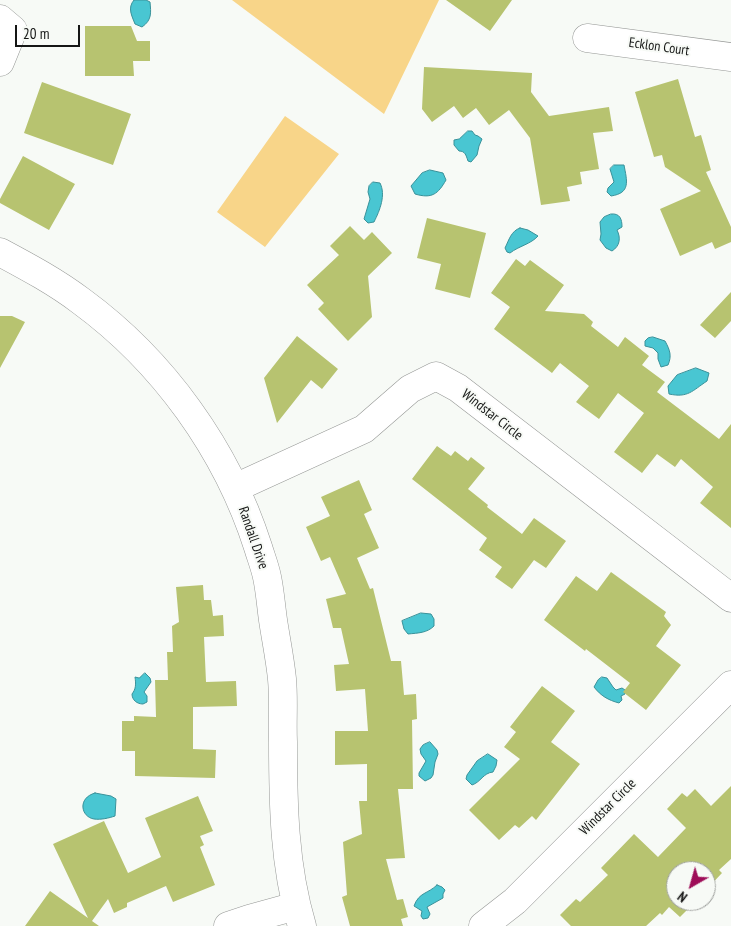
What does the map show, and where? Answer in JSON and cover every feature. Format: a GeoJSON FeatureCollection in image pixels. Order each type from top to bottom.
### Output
{"type":"FeatureCollection","features":[{"type":"Feature","properties":{"kind":"street"},"geometry":{"type":"LineString","coordinates":[[0,19],[13,30],[0,62]]}},
{"type":"Feature","properties":{"kind":"street","name":"Ecklon Court"},"geometry":{"type":"LineString","coordinates":[[587,38],[731,57]]}},
{"type":"Feature","properties":{"kind":"street","name":"Randall Drive"},"geometry":{"type":"LineString","coordinates":[[0,252],[38,272],[82,301],[122,334],[180,398],[210,441],[235,488],[251,527],[267,577],[282,680],[283,797],[286,849],[299,916]]}},
{"type":"Feature","properties":{"kind":"street","name":"Windstar Circle"},"geometry":{"type":"LineString","coordinates":[[235,488],[364,429],[410,389],[436,376],[458,388],[731,598]]}},
{"type":"Feature","properties":{"kind":"street","name":"Windstar Circle"},"geometry":{"type":"LineString","coordinates":[[483,926],[515,901],[731,685]]}},
{"type":"Feature","properties":{"kind":"street"},"geometry":{"type":"LineString","coordinates":[[228,926],[249,919],[299,916]]}},
{"type":"Feature","properties":{"kind":"shaded area"},"geometry":{"type":"Polygon","coordinates":[[[232,0],[439,0],[384,114],[232,0]]]}},
{"type":"Feature","properties":{"kind":"shaded area"},"geometry":{"type":"Polygon","coordinates":[[[285,116],[339,154],[265,247],[217,212],[285,116]]]}},
{"type":"Feature","properties":{"kind":"water"},"geometry":{"type":"Polygon","coordinates":[[[134,0],[150,2],[150,16],[148,22],[142,27],[135,24],[130,9],[134,0]]]}},
{"type":"Feature","properties":{"kind":"water"},"geometry":{"type":"Polygon","coordinates":[[[468,131],[472,131],[482,139],[477,155],[471,162],[454,145],[454,140],[459,139],[468,131]]]}},
{"type":"Feature","properties":{"kind":"water"},"geometry":{"type":"Polygon","coordinates":[[[614,165],[624,165],[626,185],[622,192],[611,196],[607,192],[614,182],[610,169],[614,165]]]}},
{"type":"Feature","properties":{"kind":"water"},"geometry":{"type":"Polygon","coordinates":[[[430,170],[443,173],[446,180],[443,185],[434,194],[426,196],[415,194],[411,186],[422,173],[430,170]]]}},
{"type":"Feature","properties":{"kind":"water"},"geometry":{"type":"Polygon","coordinates":[[[373,182],[380,183],[382,197],[374,222],[368,223],[364,219],[370,199],[369,186],[373,182]]]}},
{"type":"Feature","properties":{"kind":"water"},"geometry":{"type":"Polygon","coordinates":[[[617,214],[622,221],[622,227],[617,230],[619,242],[612,251],[606,248],[600,240],[600,222],[604,217],[617,214]]]}},
{"type":"Feature","properties":{"kind":"water"},"geometry":{"type":"Polygon","coordinates":[[[520,228],[538,236],[510,253],[507,252],[505,248],[511,236],[514,231],[520,228]]]}},
{"type":"Feature","properties":{"kind":"water"},"geometry":{"type":"Polygon","coordinates":[[[653,337],[665,341],[670,353],[668,365],[661,367],[658,353],[653,348],[645,346],[645,341],[653,337]]]}},
{"type":"Feature","properties":{"kind":"water"},"geometry":{"type":"Polygon","coordinates":[[[696,368],[709,373],[707,381],[685,394],[669,394],[668,386],[677,375],[696,368]]]}},
{"type":"Feature","properties":{"kind":"water"},"geometry":{"type":"Polygon","coordinates":[[[421,613],[431,614],[434,619],[434,626],[419,633],[408,634],[404,629],[402,621],[421,613]]]}},
{"type":"Feature","properties":{"kind":"water"},"geometry":{"type":"Polygon","coordinates":[[[145,673],[151,682],[144,692],[147,696],[147,702],[141,704],[134,700],[132,694],[135,686],[135,677],[139,678],[145,673]]]}},
{"type":"Feature","properties":{"kind":"water"},"geometry":{"type":"Polygon","coordinates":[[[602,677],[607,678],[616,690],[622,688],[625,690],[625,694],[621,696],[622,700],[619,703],[605,697],[594,687],[602,677]]]}},
{"type":"Feature","properties":{"kind":"water"},"geometry":{"type":"Polygon","coordinates":[[[430,742],[438,754],[433,775],[425,781],[419,776],[426,761],[420,749],[423,745],[430,742]]]}},
{"type":"Feature","properties":{"kind":"water"},"geometry":{"type":"Polygon","coordinates":[[[488,754],[497,760],[493,772],[472,785],[466,779],[467,775],[477,761],[488,754]]]}},
{"type":"Feature","properties":{"kind":"water"},"geometry":{"type":"Polygon","coordinates":[[[95,793],[111,796],[116,799],[115,816],[105,819],[94,819],[86,815],[83,803],[89,795],[95,793]]]}},
{"type":"Feature","properties":{"kind":"water"},"geometry":{"type":"Polygon","coordinates":[[[437,885],[445,890],[443,898],[427,907],[430,914],[428,918],[423,919],[421,916],[422,911],[414,906],[416,901],[437,885]]]}},
{"type":"Feature","properties":{"kind":"building"},"geometry":{"type":"Polygon","coordinates":[[[446,0],[512,0],[490,31],[446,0]]]}},
{"type":"Feature","properties":{"kind":"building"},"geometry":{"type":"Polygon","coordinates":[[[85,26],[131,26],[137,41],[150,41],[150,61],[133,61],[134,76],[85,76],[85,26]]]}},
{"type":"Feature","properties":{"kind":"building"},"geometry":{"type":"Polygon","coordinates":[[[424,67],[532,73],[531,92],[549,116],[609,107],[613,131],[593,133],[599,169],[580,172],[582,184],[567,187],[570,201],[541,205],[530,138],[509,110],[489,125],[476,108],[463,118],[454,106],[432,122],[422,109],[424,67]]]}},
{"type":"Feature","properties":{"kind":"building"},"geometry":{"type":"Polygon","coordinates":[[[678,79],[695,137],[701,135],[711,170],[706,172],[731,227],[731,242],[715,249],[712,242],[680,256],[660,209],[701,191],[665,167],[662,155],[654,157],[635,92],[678,79]]]}},
{"type":"Feature","properties":{"kind":"building"},"geometry":{"type":"Polygon","coordinates":[[[42,82],[131,114],[113,165],[24,133],[42,82]]]}},
{"type":"Feature","properties":{"kind":"building"},"geometry":{"type":"Polygon","coordinates":[[[23,156],[75,184],[49,230],[0,203],[0,199],[23,156]]]}},
{"type":"Feature","properties":{"kind":"building"},"geometry":{"type":"Polygon","coordinates":[[[427,218],[486,233],[470,298],[435,289],[441,264],[417,258],[427,218]]]}},
{"type":"Feature","properties":{"kind":"building"},"geometry":{"type":"Polygon","coordinates":[[[350,226],[364,240],[372,232],[392,253],[368,276],[372,317],[348,341],[318,309],[324,303],[307,285],[339,255],[330,246],[350,226]]]}},
{"type":"Feature","properties":{"kind":"building"},"geometry":{"type":"Polygon","coordinates":[[[516,259],[525,266],[530,260],[564,285],[545,311],[584,314],[593,322],[591,326],[618,347],[625,337],[649,356],[642,365],[665,382],[657,392],[719,439],[731,424],[731,528],[700,503],[713,487],[681,459],[675,467],[657,454],[642,473],[614,452],[644,413],[618,393],[599,419],[576,402],[589,386],[560,363],[552,373],[494,329],[510,307],[491,293],[516,259]]]}},
{"type":"Feature","properties":{"kind":"building"},"geometry":{"type":"Polygon","coordinates":[[[731,292],[731,321],[715,338],[700,325],[731,292]]]}},
{"type":"Feature","properties":{"kind":"building"},"geometry":{"type":"Polygon","coordinates":[[[0,316],[12,316],[25,322],[0,368],[0,316]]]}},
{"type":"Feature","properties":{"kind":"building"},"geometry":{"type":"Polygon","coordinates":[[[297,336],[338,369],[322,389],[311,380],[277,423],[264,378],[297,336]]]}},
{"type":"Feature","properties":{"kind":"building"},"geometry":{"type":"Polygon","coordinates":[[[437,446],[451,456],[455,451],[468,461],[471,457],[485,468],[468,489],[488,505],[487,507],[522,534],[534,518],[566,541],[546,568],[534,560],[512,589],[495,577],[502,567],[479,550],[487,538],[412,479],[437,446]]]}},
{"type":"Feature","properties":{"kind":"building"},"geometry":{"type":"Polygon","coordinates":[[[359,480],[372,510],[364,514],[379,548],[357,558],[370,589],[373,588],[391,661],[401,661],[404,695],[416,694],[417,719],[412,720],[413,789],[398,789],[405,858],[386,859],[397,900],[403,899],[408,917],[401,919],[403,926],[350,926],[342,897],[347,895],[343,842],[362,834],[359,801],[367,801],[367,764],[335,765],[335,731],[368,731],[365,689],[336,691],[334,665],[349,664],[341,628],[333,628],[326,599],[346,594],[330,557],[321,561],[306,527],[330,516],[321,497],[359,480]]]}},
{"type":"Feature","properties":{"kind":"building"},"geometry":{"type":"Polygon","coordinates":[[[611,572],[666,612],[664,616],[671,625],[656,646],[681,665],[646,710],[623,692],[630,683],[544,620],[576,576],[597,591],[611,572]]]}},
{"type":"Feature","properties":{"kind":"building"},"geometry":{"type":"Polygon","coordinates":[[[203,585],[204,600],[211,600],[213,616],[223,615],[224,636],[204,637],[206,682],[236,681],[237,706],[193,707],[193,749],[216,750],[215,778],[135,776],[135,751],[122,751],[122,721],[134,721],[134,716],[156,717],[155,680],[168,680],[167,652],[173,652],[172,626],[179,622],[176,587],[203,585]]]}},
{"type":"Feature","properties":{"kind":"building"},"geometry":{"type":"Polygon","coordinates":[[[542,686],[575,711],[551,742],[580,764],[536,820],[532,816],[519,828],[515,825],[499,840],[469,810],[520,759],[504,747],[516,732],[510,727],[542,686]]]}},
{"type":"Feature","properties":{"kind":"building"},"geometry":{"type":"Polygon","coordinates":[[[731,786],[731,859],[719,870],[722,873],[716,879],[716,861],[666,861],[666,910],[662,915],[660,913],[646,926],[571,926],[560,915],[576,899],[580,902],[608,875],[601,868],[634,834],[658,857],[686,828],[667,809],[682,793],[687,797],[695,789],[711,806],[731,786]]]}},
{"type":"Feature","properties":{"kind":"building"},"geometry":{"type":"Polygon","coordinates":[[[198,796],[213,831],[200,836],[204,845],[200,847],[215,885],[173,902],[166,886],[127,903],[127,907],[114,913],[108,899],[92,921],[99,926],[25,926],[50,891],[88,918],[53,844],[104,821],[128,873],[161,857],[145,818],[198,796]]]}},
{"type":"Feature","properties":{"kind":"building"},"geometry":{"type":"Polygon","coordinates":[[[673,911],[686,911],[680,917],[673,911]]]}}]}
